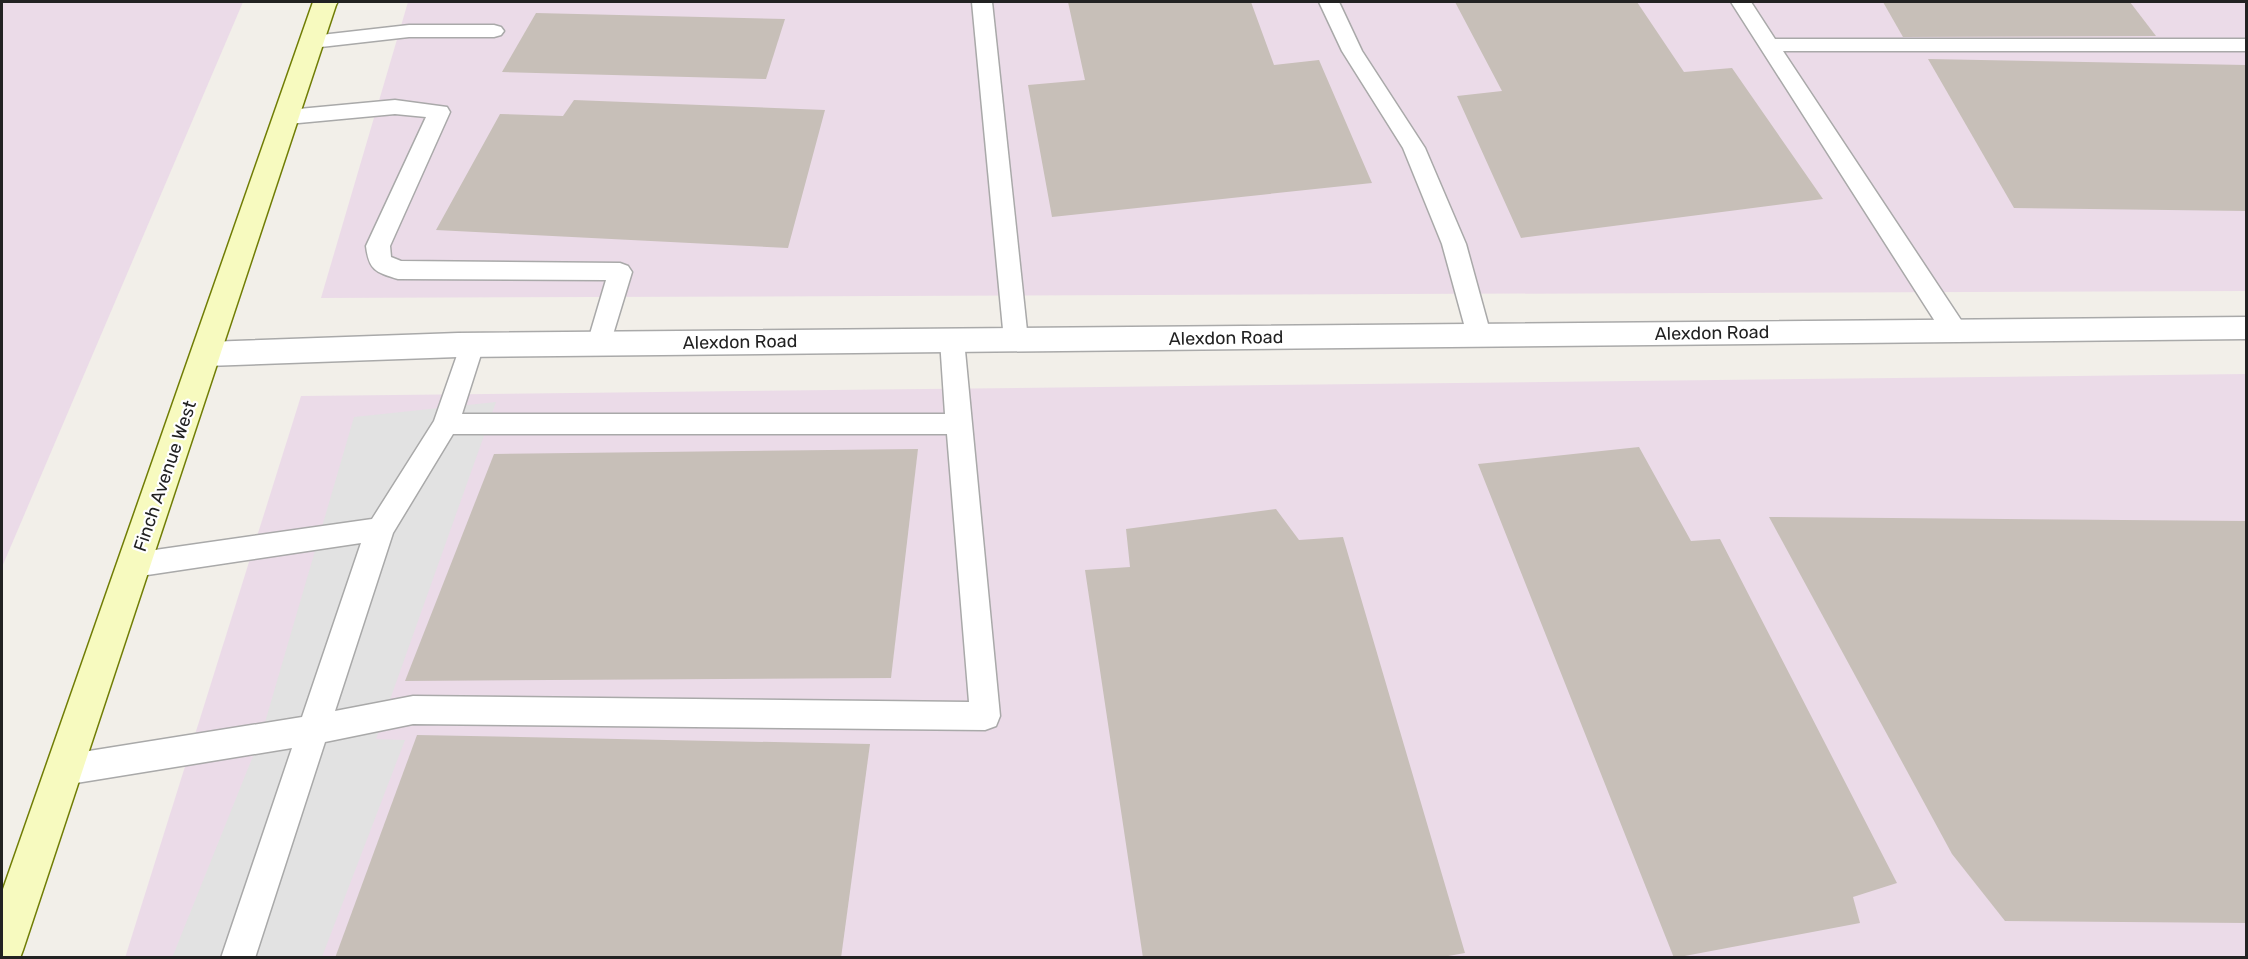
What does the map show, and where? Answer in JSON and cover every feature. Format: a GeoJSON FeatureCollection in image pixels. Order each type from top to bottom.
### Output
{"type":"FeatureCollection","features":[{"type":"Feature","properties":{"kind":"main road","name":"Finch Avenue West"},"geometry":{"type":"LineString","coordinates":[[2,950],[326,2]]}},
{"type":"Feature","properties":{"kind":"street","name":"Alexdon Road"},"geometry":{"type":"LineString","coordinates":[[207,354],[472,345],[2247,328]]}},
{"type":"Feature","properties":{"kind":"lane"},"geometry":{"type":"LineString","coordinates":[[982,2],[1016,340]]}},
{"type":"Feature","properties":{"kind":"lane"},"geometry":{"type":"LineString","coordinates":[[1329,2],[1352,51],[1414,148],[1454,244],[1479,335]]}},
{"type":"Feature","properties":{"kind":"lane"},"geometry":{"type":"LineString","coordinates":[[1741,2],[1954,330]]}},
{"type":"Feature","properties":{"kind":"lane"},"geometry":{"type":"LineString","coordinates":[[312,42],[409,31],[494,31]]}},
{"type":"Feature","properties":{"kind":"lane"},"geometry":{"type":"LineString","coordinates":[[1769,45],[2247,45]]}},
{"type":"Feature","properties":{"kind":"lane"},"geometry":{"type":"LineString","coordinates":[[288,117],[395,107],[439,112],[378,246],[380,262],[398,270],[620,272],[599,344]]}},
{"type":"Feature","properties":{"kind":"lane"},"geometry":{"type":"LineString","coordinates":[[64,770],[314,730],[413,710],[985,716],[952,340]]}},
{"type":"Feature","properties":{"kind":"lane"},"geometry":{"type":"LineString","coordinates":[[238,957],[380,528],[446,424],[472,345]]}},
{"type":"Feature","properties":{"kind":"lane"},"geometry":{"type":"LineString","coordinates":[[446,424],[960,424]]}},
{"type":"Feature","properties":{"kind":"lane"},"geometry":{"type":"LineString","coordinates":[[134,565],[380,528]]}},
{"type":"Feature","properties":{"kind":"shaded area"},"geometry":{"type":"Polygon","coordinates":[[[2,2],[243,2],[2,567],[2,2]]]}},
{"type":"Feature","properties":{"kind":"shaded area"},"geometry":{"type":"Polygon","coordinates":[[[408,2],[2246,2],[2246,291],[321,298],[408,2]]]}},
{"type":"Feature","properties":{"kind":"shaded area"},"geometry":{"type":"Polygon","coordinates":[[[2246,374],[2246,957],[125,958],[301,396],[2246,374]]]}},
{"type":"Feature","properties":{"kind":"shaded area"},"geometry":{"type":"Polygon","coordinates":[[[496,402],[376,739],[405,740],[322,957],[172,958],[261,736],[354,417],[496,402]]]}},
{"type":"Feature","properties":{"kind":"building"},"geometry":{"type":"Polygon","coordinates":[[[1068,2],[1251,2],[1274,65],[1319,60],[1372,183],[1052,217],[1028,85],[1085,80],[1068,2]]]}},
{"type":"Feature","properties":{"kind":"building"},"geometry":{"type":"Polygon","coordinates":[[[1455,2],[1637,2],[1684,72],[1732,68],[1823,199],[1521,238],[1457,96],[1502,91],[1455,2]]]}},
{"type":"Feature","properties":{"kind":"building"},"geometry":{"type":"Polygon","coordinates":[[[1883,2],[2130,2],[2156,36],[1903,37],[1883,2]]]}},
{"type":"Feature","properties":{"kind":"building"},"geometry":{"type":"Polygon","coordinates":[[[536,13],[785,19],[766,79],[502,72],[536,13]]]}},
{"type":"Feature","properties":{"kind":"building"},"geometry":{"type":"Polygon","coordinates":[[[1928,59],[2246,65],[2246,211],[2014,208],[1928,59]]]}},
{"type":"Feature","properties":{"kind":"building"},"geometry":{"type":"Polygon","coordinates":[[[574,100],[825,110],[788,248],[436,230],[500,114],[563,116],[574,100]]]}},
{"type":"Feature","properties":{"kind":"building"},"geometry":{"type":"Polygon","coordinates":[[[1639,447],[1691,541],[1720,539],[1897,883],[1853,897],[1860,923],[1674,958],[1478,464],[1639,447]]]}},
{"type":"Feature","properties":{"kind":"building"},"geometry":{"type":"Polygon","coordinates":[[[918,449],[891,678],[405,681],[494,454],[918,449]]]}},
{"type":"Feature","properties":{"kind":"building"},"geometry":{"type":"Polygon","coordinates":[[[1276,509],[1299,540],[1343,537],[1465,953],[1437,958],[1143,958],[1085,570],[1130,567],[1126,529],[1276,509]]]}},
{"type":"Feature","properties":{"kind":"building"},"geometry":{"type":"Polygon","coordinates":[[[1769,517],[2246,521],[2246,923],[2005,921],[1952,854],[1769,517]]]}},
{"type":"Feature","properties":{"kind":"building"},"geometry":{"type":"Polygon","coordinates":[[[417,735],[870,744],[841,958],[335,958],[417,735]]]}}]}
